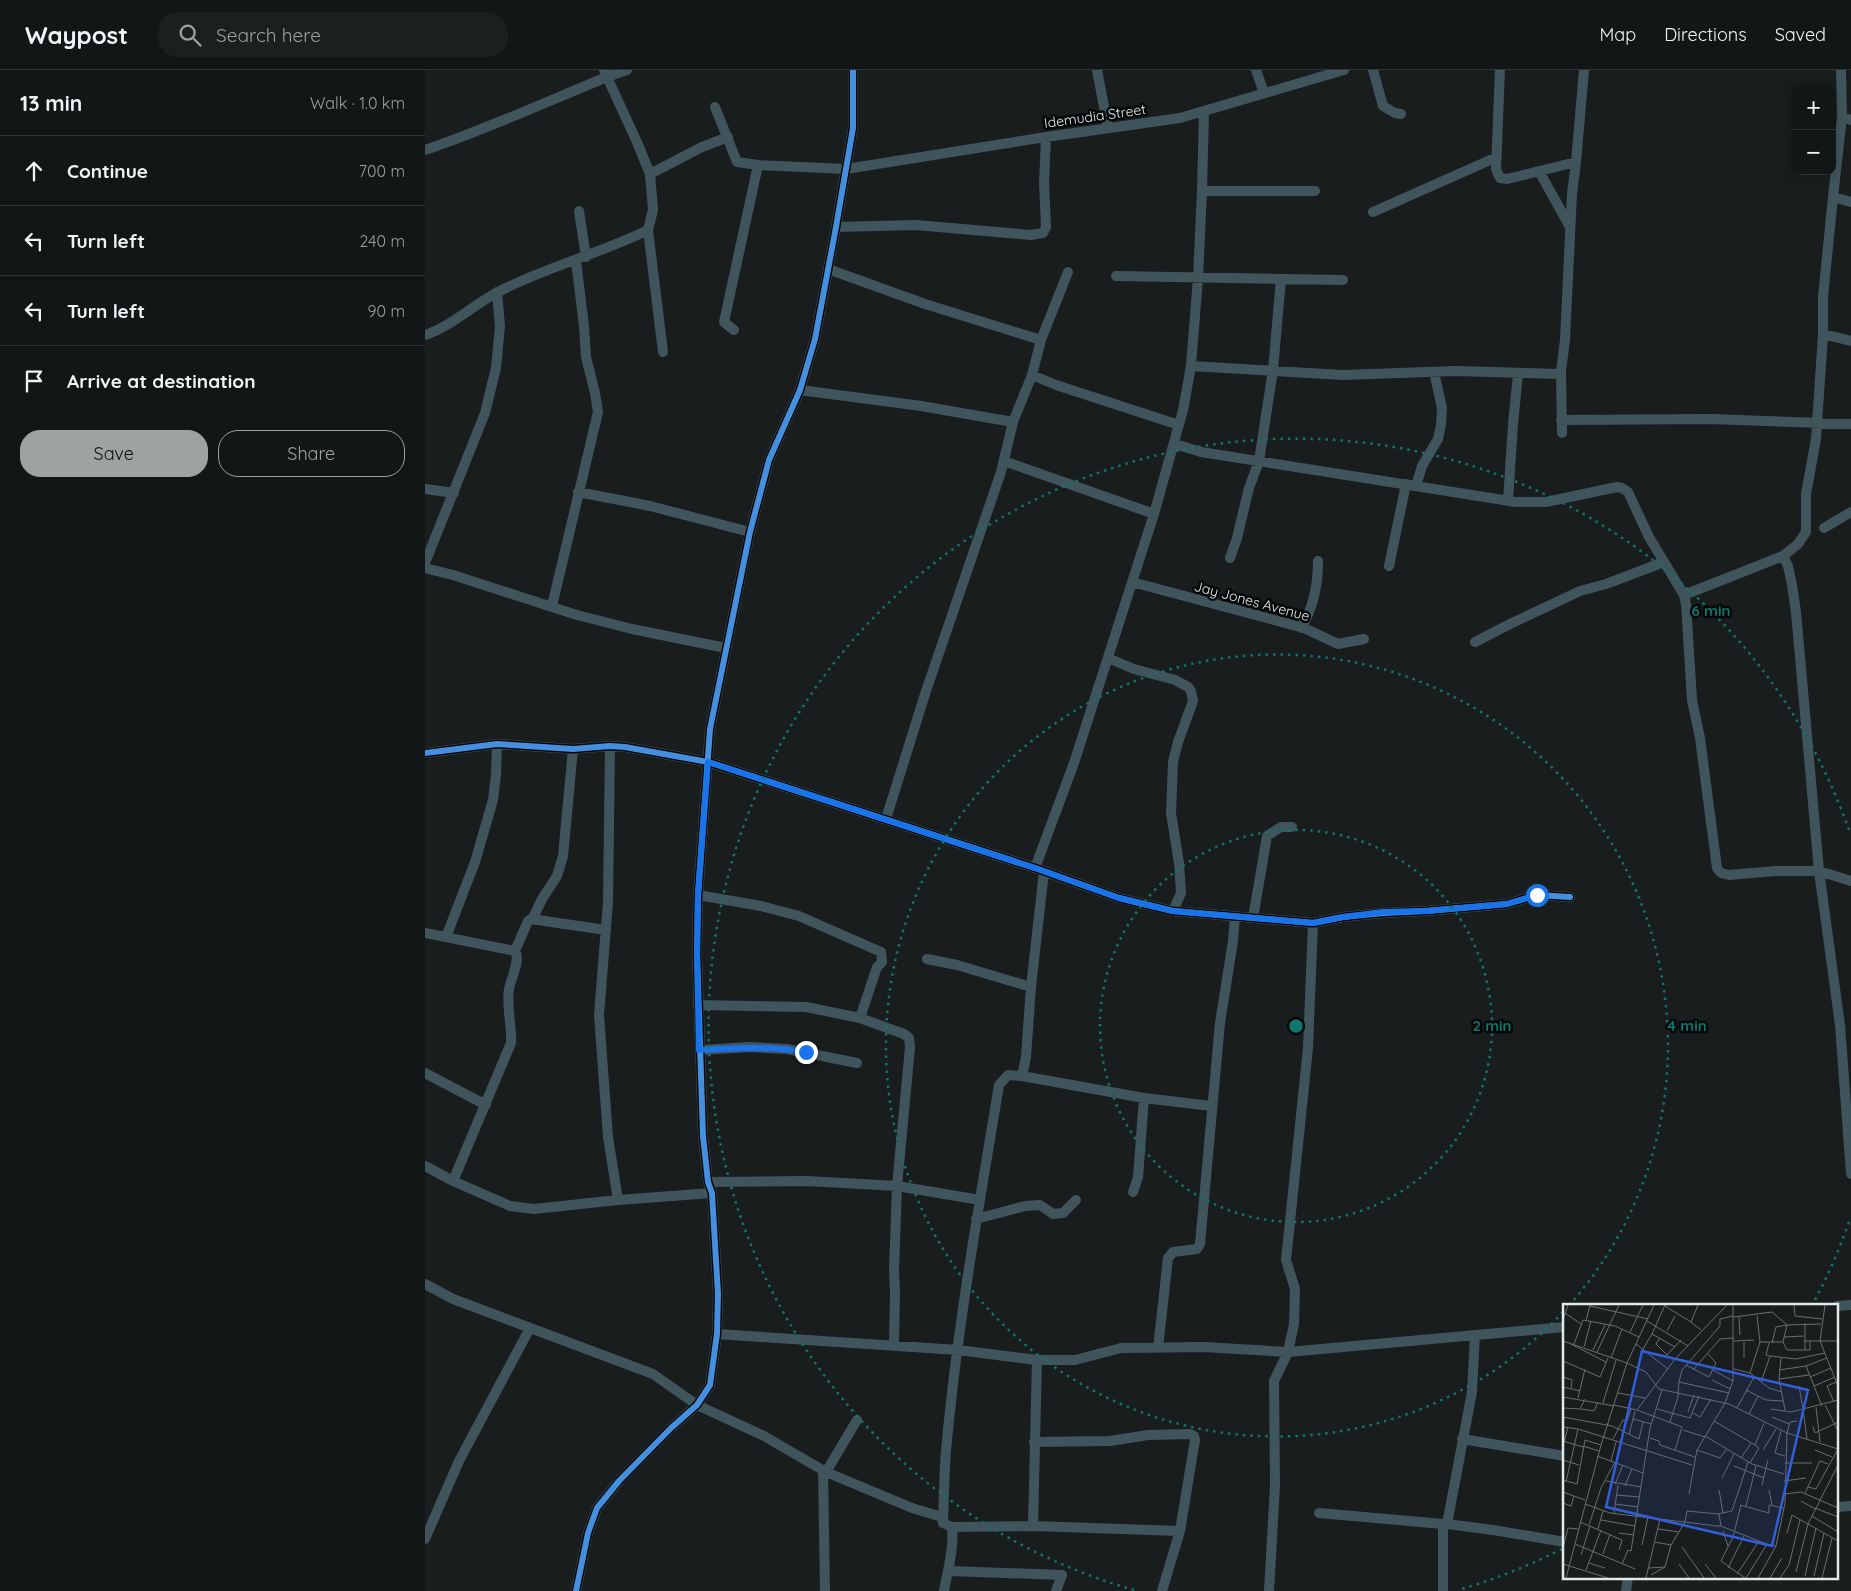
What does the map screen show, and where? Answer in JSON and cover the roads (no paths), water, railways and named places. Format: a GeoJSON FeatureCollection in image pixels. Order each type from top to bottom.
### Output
{"type":"FeatureCollection","features":[{"type":"Feature","properties":{"kind":"street"},"geometry":{"type":"LineString","coordinates":[[425,150],[474,133],[606,74],[627,70]]}},
{"type":"Feature","properties":{"kind":"street"},"geometry":{"type":"LineString","coordinates":[[576,1591],[588,1533],[597,1508],[619,1481],[671,1428],[697,1405],[710,1385],[717,1334],[718,1294],[712,1193],[707,1182],[703,1136],[699,1050],[698,895],[710,729],[750,532],[769,460],[800,390],[815,339],[853,128],[853,70]]}},
{"type":"Feature","properties":{"kind":"street"},"geometry":{"type":"LineString","coordinates":[[1097,70],[1108,128]]}},
{"type":"Feature","properties":{"kind":"street"},"geometry":{"type":"LineString","coordinates":[[1257,70],[1264,93]]}},
{"type":"Feature","properties":{"kind":"street","name":"Idemudia Street"},"geometry":{"type":"LineString","coordinates":[[728,136],[737,162],[758,165],[846,168],[1180,118],[1344,70]]}},
{"type":"Feature","properties":{"kind":"street"},"geometry":{"type":"LineString","coordinates":[[1373,70],[1383,106],[1395,113],[1401,114]]}},
{"type":"Feature","properties":{"kind":"street"},"geometry":{"type":"LineString","coordinates":[[1500,70],[1497,157],[1497,173],[1500,178],[1539,172],[1576,162]]}},
{"type":"Feature","properties":{"kind":"street"},"geometry":{"type":"LineString","coordinates":[[1562,433],[1561,374],[1565,340],[1574,170],[1584,70]]}},
{"type":"Feature","properties":{"kind":"street"},"geometry":{"type":"LineString","coordinates":[[1684,595],[1783,556],[1798,544],[1806,532],[1806,494],[1816,439],[1823,334],[1823,297],[1833,197],[1846,118],[1841,70]]}},
{"type":"Feature","properties":{"kind":"street"},"geometry":{"type":"LineString","coordinates":[[606,74],[650,174],[653,210],[648,230],[663,352]]}},
{"type":"Feature","properties":{"kind":"street"},"geometry":{"type":"LineString","coordinates":[[650,174],[728,136],[715,108]]}},
{"type":"Feature","properties":{"kind":"street"},"geometry":{"type":"LineString","coordinates":[[1022,1076],[1026,1058],[1040,869],[1154,514],[1175,444],[1191,366],[1198,278],[1203,112]]}},
{"type":"Feature","properties":{"kind":"street"},"geometry":{"type":"LineString","coordinates":[[836,226],[916,225],[1031,235],[1043,233],[1046,227],[1044,183],[1046,137]]}},
{"type":"Feature","properties":{"kind":"street"},"geometry":{"type":"LineString","coordinates":[[1373,212],[1497,157]]}},
{"type":"Feature","properties":{"kind":"street"},"geometry":{"type":"LineString","coordinates":[[734,330],[723,322],[758,165]]}},
{"type":"Feature","properties":{"kind":"street"},"geometry":{"type":"LineString","coordinates":[[1539,172],[1570,228]]}},
{"type":"Feature","properties":{"kind":"street"},"geometry":{"type":"LineString","coordinates":[[1202,191],[1315,191]]}},
{"type":"Feature","properties":{"kind":"street"},"geometry":{"type":"LineString","coordinates":[[1833,197],[1851,202]]}},
{"type":"Feature","properties":{"kind":"street"},"geometry":{"type":"LineString","coordinates":[[579,211],[586,257]]}},
{"type":"Feature","properties":{"kind":"street"},"geometry":{"type":"LineString","coordinates":[[425,335],[468,312],[497,292],[536,275],[617,245],[648,230]]}},
{"type":"Feature","properties":{"kind":"street"},"geometry":{"type":"LineString","coordinates":[[551,606],[598,412],[586,357],[576,260]]}},
{"type":"Feature","properties":{"kind":"street"},"geometry":{"type":"LineString","coordinates":[[828,269],[925,304],[1041,340]]}},
{"type":"Feature","properties":{"kind":"street"},"geometry":{"type":"LineString","coordinates":[[886,819],[919,710],[1004,461],[1013,422],[1032,375],[1041,340],[1068,272]]}},
{"type":"Feature","properties":{"kind":"street"},"geometry":{"type":"LineString","coordinates":[[1116,276],[1343,280]]}},
{"type":"Feature","properties":{"kind":"street"},"geometry":{"type":"LineString","coordinates":[[1230,558],[1237,538],[1249,488],[1259,460],[1273,370],[1281,279]]}},
{"type":"Feature","properties":{"kind":"street"},"geometry":{"type":"LineString","coordinates":[[425,563],[485,413],[496,368],[500,326],[497,292]]}},
{"type":"Feature","properties":{"kind":"street"},"geometry":{"type":"LineString","coordinates":[[1823,334],[1851,341]]}},
{"type":"Feature","properties":{"kind":"street"},"geometry":{"type":"LineString","coordinates":[[1191,366],[1343,374],[1434,372],[1561,374]]}},
{"type":"Feature","properties":{"kind":"street"},"geometry":{"type":"LineString","coordinates":[[1389,566],[1411,485],[1438,439],[1442,408],[1434,372]]}},
{"type":"Feature","properties":{"kind":"street"},"geometry":{"type":"LineString","coordinates":[[1507,501],[1518,374]]}},
{"type":"Feature","properties":{"kind":"street"},"geometry":{"type":"LineString","coordinates":[[1032,375],[1056,385],[1179,425]]}},
{"type":"Feature","properties":{"kind":"street"},"geometry":{"type":"LineString","coordinates":[[800,390],[921,406],[1013,422]]}},
{"type":"Feature","properties":{"kind":"street"},"geometry":{"type":"LineString","coordinates":[[1561,420],[1709,419],[1851,424]]}},
{"type":"Feature","properties":{"kind":"street"},"geometry":{"type":"LineString","coordinates":[[1175,444],[1201,452],[1507,501],[1546,502],[1610,488],[1622,488],[1629,492],[1649,537],[1684,595],[1692,700],[1717,868],[1721,873],[1729,875],[1776,871],[1819,871],[1851,881]]}},
{"type":"Feature","properties":{"kind":"street"},"geometry":{"type":"LineString","coordinates":[[1004,461],[1154,514]]}},
{"type":"Feature","properties":{"kind":"street"},"geometry":{"type":"LineString","coordinates":[[425,489],[454,493]]}},
{"type":"Feature","properties":{"kind":"street"},"geometry":{"type":"LineString","coordinates":[[578,492],[650,506],[750,532]]}},
{"type":"Feature","properties":{"kind":"street"},"geometry":{"type":"LineString","coordinates":[[1823,528],[1851,512]]}},
{"type":"Feature","properties":{"kind":"street"},"geometry":{"type":"LineString","coordinates":[[1783,556],[1788,566],[1795,603],[1819,871],[1848,1097],[1851,1174]]}},
{"type":"Feature","properties":{"kind":"street"},"geometry":{"type":"LineString","coordinates":[[1301,628],[1310,613],[1315,596],[1318,561]]}},
{"type":"Feature","properties":{"kind":"street"},"geometry":{"type":"LineString","coordinates":[[1475,642],[1580,591],[1606,584],[1664,562]]}},
{"type":"Feature","properties":{"kind":"street"},"geometry":{"type":"LineString","coordinates":[[425,568],[577,615],[632,629],[726,648]]}},
{"type":"Feature","properties":{"kind":"street","name":"Jay Jones Avenue"},"geometry":{"type":"LineString","coordinates":[[1133,582],[1301,628],[1338,644],[1364,639]]}},
{"type":"Feature","properties":{"kind":"street"},"geometry":{"type":"LineString","coordinates":[[1108,658],[1134,669],[1175,680],[1187,687],[1193,696],[1173,762],[1171,813],[1179,863],[1181,894],[1173,911]]}},
{"type":"Feature","properties":{"kind":"street"},"geometry":{"type":"LineString","coordinates":[[446,937],[475,862],[493,800],[497,744]]}},
{"type":"Feature","properties":{"kind":"street"},"geometry":{"type":"LineString","coordinates":[[425,753],[497,744],[573,749],[610,746],[708,762],[1040,869],[1119,898],[1173,911],[1313,923],[1383,912],[1426,911],[1507,904],[1537,895],[1570,897]]}},
{"type":"Feature","properties":{"kind":"street"},"geometry":{"type":"LineString","coordinates":[[610,746],[608,902],[599,1015],[608,1137],[618,1200]]}},
{"type":"Feature","properties":{"kind":"street"},"geometry":{"type":"LineString","coordinates":[[453,1181],[511,1043],[512,1022],[508,996],[517,958],[515,951],[528,921],[533,918],[557,876],[563,856],[573,749]]}},
{"type":"Feature","properties":{"kind":"street"},"geometry":{"type":"LineString","coordinates":[[1253,918],[1267,836],[1281,827],[1292,827]]}},
{"type":"Feature","properties":{"kind":"street"},"geometry":{"type":"LineString","coordinates":[[698,895],[761,906],[799,916],[881,952],[882,962],[877,967],[860,1018]]}},
{"type":"Feature","properties":{"kind":"street"},"geometry":{"type":"LineString","coordinates":[[1158,1348],[1168,1258],[1173,1252],[1197,1249],[1199,1244],[1220,1023],[1235,917]]}},
{"type":"Feature","properties":{"kind":"street"},"geometry":{"type":"LineString","coordinates":[[533,918],[606,930]]}},
{"type":"Feature","properties":{"kind":"street"},"geometry":{"type":"LineString","coordinates":[[1269,1591],[1275,1486],[1274,1381],[1288,1352],[1294,1324],[1295,1289],[1286,1260],[1308,1048],[1313,923]]}},
{"type":"Feature","properties":{"kind":"street"},"geometry":{"type":"LineString","coordinates":[[425,933],[515,951]]}},
{"type":"Feature","properties":{"kind":"street"},"geometry":{"type":"LineString","coordinates":[[927,959],[1031,987]]}},
{"type":"Feature","properties":{"kind":"street"},"geometry":{"type":"LineString","coordinates":[[699,1005],[805,1007],[860,1018],[904,1034],[909,1038],[910,1047],[897,1186],[894,1345]]}},
{"type":"Feature","properties":{"kind":"street"},"geometry":{"type":"LineString","coordinates":[[699,1050],[751,1047],[787,1049],[857,1063]]}},
{"type":"Feature","properties":{"kind":"street"},"geometry":{"type":"LineString","coordinates":[[425,1073],[486,1105]]}},
{"type":"Feature","properties":{"kind":"street"},"geometry":{"type":"LineString","coordinates":[[947,1525],[946,1453],[957,1350],[976,1219],[999,1085],[1008,1075],[1022,1076],[1144,1098],[1211,1106]]}},
{"type":"Feature","properties":{"kind":"street"},"geometry":{"type":"LineString","coordinates":[[1133,1192],[1138,1177],[1144,1098]]}},
{"type":"Feature","properties":{"kind":"street"},"geometry":{"type":"LineString","coordinates":[[425,1166],[453,1181],[509,1206],[534,1209],[712,1193]]}},
{"type":"Feature","properties":{"kind":"street"},"geometry":{"type":"LineString","coordinates":[[707,1182],[806,1181],[897,1186],[980,1200]]}},
{"type":"Feature","properties":{"kind":"street"},"geometry":{"type":"LineString","coordinates":[[976,1219],[1025,1206],[1040,1205],[1053,1214],[1063,1213],[1076,1200]]}},
{"type":"Feature","properties":{"kind":"street"},"geometry":{"type":"LineString","coordinates":[[425,1284],[453,1299],[653,1374],[697,1405],[764,1436],[825,1471],[912,1508],[942,1517],[953,1539],[949,1571],[944,1591]]}},
{"type":"Feature","properties":{"kind":"street"},"geometry":{"type":"LineString","coordinates":[[717,1334],[957,1350],[1037,1360],[1075,1360],[1121,1348],[1204,1347],[1288,1352],[1563,1327]]}},
{"type":"Feature","properties":{"kind":"street"},"geometry":{"type":"LineString","coordinates":[[425,1539],[459,1461],[530,1328]]}},
{"type":"Feature","properties":{"kind":"street"},"geometry":{"type":"LineString","coordinates":[[1443,1591],[1445,1524],[1472,1392],[1475,1335]]}},
{"type":"Feature","properties":{"kind":"street"},"geometry":{"type":"LineString","coordinates":[[1033,1526],[1037,1360]]}},
{"type":"Feature","properties":{"kind":"street"},"geometry":{"type":"LineString","coordinates":[[825,1591],[825,1471],[857,1420]]}},
{"type":"Feature","properties":{"kind":"street"},"geometry":{"type":"LineString","coordinates":[[1034,1442],[1110,1441],[1148,1434],[1190,1434],[1194,1436],[1195,1440],[1180,1531],[1162,1591]]}},
{"type":"Feature","properties":{"kind":"street"},"geometry":{"type":"LineString","coordinates":[[1463,1439],[1563,1456]]}},
{"type":"Feature","properties":{"kind":"street"},"geometry":{"type":"LineString","coordinates":[[1319,1513],[1445,1524],[1563,1542]]}},
{"type":"Feature","properties":{"kind":"street"},"geometry":{"type":"LineString","coordinates":[[947,1525],[1180,1531]]}},
{"type":"Feature","properties":{"kind":"street"},"geometry":{"type":"LineString","coordinates":[[949,1571],[1062,1576],[1056,1591]]}},
{"type":"Feature","properties":{"kind":"street"},"geometry":{"type":"LineString","coordinates":[[1626,1591],[1628,1578]]}}]}
